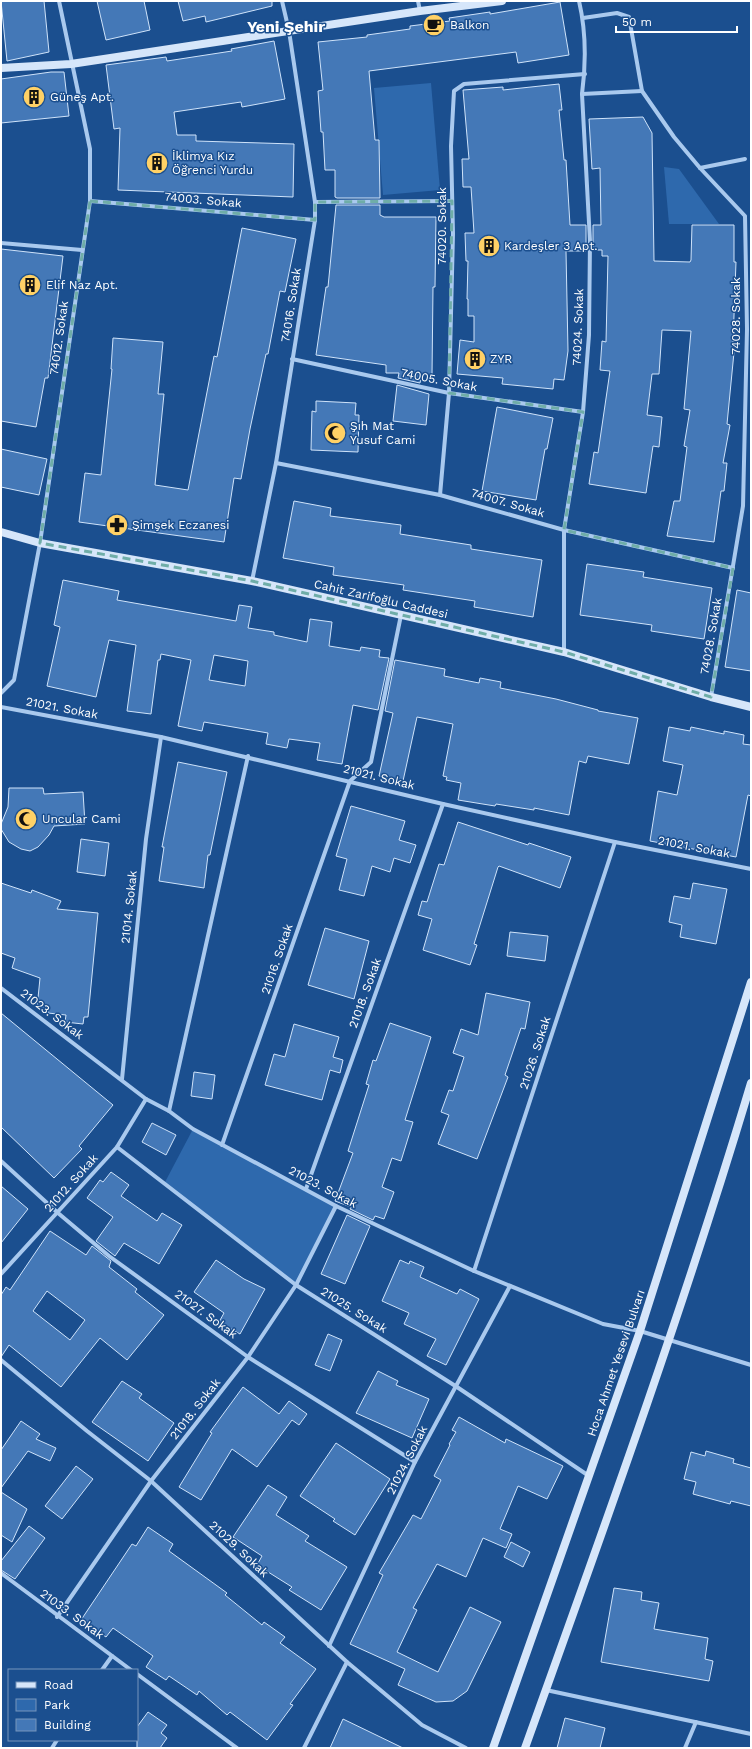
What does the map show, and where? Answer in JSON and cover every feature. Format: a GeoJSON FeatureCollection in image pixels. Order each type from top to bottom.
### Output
{"type":"FeatureCollection","features":[{"type":"Feature","properties":{"kind":"main road"},"geometry":{"type":"LineString","coordinates":[[1,68],[71,64],[420,11],[502,1]]}},
{"type":"Feature","properties":{"kind":"main road","name":"Cahit Zarifoğlu Caddesi"},"geometry":{"type":"LineString","coordinates":[[1,532],[40,543],[252,581],[564,652],[711,697],[751,707]]}},
{"type":"Feature","properties":{"kind":"main road","name":"Hoca Ahmet Yesevi Bulvarı"},"geometry":{"type":"LineString","coordinates":[[493,1748],[590,1477],[640,1330],[751,982]]}},
{"type":"Feature","properties":{"kind":"main road"},"geometry":{"type":"LineString","coordinates":[[525,1748],[669,1340],[719,1190],[751,1083]]}},
{"type":"Feature","properties":{"kind":"street","name":"74012. Sokak"},"geometry":{"type":"LineString","coordinates":[[1,693],[14,680],[40,543],[90,201],[90,149],[59,1]]}},
{"type":"Feature","properties":{"kind":"street","name":"74016. Sokak"},"geometry":{"type":"LineString","coordinates":[[252,581],[276,463],[315,220],[315,202],[289,31],[282,1]]}},
{"type":"Feature","properties":{"kind":"street"},"geometry":{"type":"LineString","coordinates":[[418,1],[420,11]]}},
{"type":"Feature","properties":{"kind":"street","name":"74024. Sokak"},"geometry":{"type":"LineString","coordinates":[[564,652],[564,530],[583,412],[589,335],[590,241],[582,94],[584,74],[583,18],[580,1]]}},
{"type":"Feature","properties":{"kind":"street","name":"74028. Sokak"},"geometry":{"type":"LineString","coordinates":[[583,18],[617,14],[628,17],[642,91],[674,137],[700,168],[746,216],[747,329],[743,506],[711,697]]}},
{"type":"Feature","properties":{"kind":"street","name":"74020. Sokak"},"geometry":{"type":"LineString","coordinates":[[440,495],[449,394],[452,201],[451,146],[454,91],[464,84],[584,74]]}},
{"type":"Feature","properties":{"kind":"street"},"geometry":{"type":"LineString","coordinates":[[582,94],[642,91]]}},
{"type":"Feature","properties":{"kind":"street"},"geometry":{"type":"LineString","coordinates":[[700,168],[745,158]]}},
{"type":"Feature","properties":{"kind":"street","name":"74003. Sokak"},"geometry":{"type":"LineString","coordinates":[[90,201],[315,220]]}},
{"type":"Feature","properties":{"kind":"street"},"geometry":{"type":"LineString","coordinates":[[315,202],[452,201]]}},
{"type":"Feature","properties":{"kind":"street"},"geometry":{"type":"LineString","coordinates":[[1,243],[82,250]]}},
{"type":"Feature","properties":{"kind":"street","name":"74005. Sokak"},"geometry":{"type":"LineString","coordinates":[[292,359],[449,394],[583,412]]}},
{"type":"Feature","properties":{"kind":"street","name":"74007. Sokak"},"geometry":{"type":"LineString","coordinates":[[276,463],[440,495],[564,530],[733,568]]}},
{"type":"Feature","properties":{"kind":"street"},"geometry":{"type":"LineString","coordinates":[[350,781],[370,762],[401,616]]}},
{"type":"Feature","properties":{"kind":"street","name":"21021. Sokak"},"geometry":{"type":"LineString","coordinates":[[1,707],[161,737],[248,756],[443,804],[615,842],[751,869]]}},
{"type":"Feature","properties":{"kind":"street","name":"21014. Sokak"},"geometry":{"type":"LineString","coordinates":[[122,1079],[146,839],[161,737]]}},
{"type":"Feature","properties":{"kind":"street"},"geometry":{"type":"LineString","coordinates":[[169,1110],[248,756]]}},
{"type":"Feature","properties":{"kind":"street","name":"21016. Sokak"},"geometry":{"type":"LineString","coordinates":[[222,1145],[350,781]]}},
{"type":"Feature","properties":{"kind":"street","name":"21018. Sokak"},"geometry":{"type":"LineString","coordinates":[[306,1189],[443,804]]}},
{"type":"Feature","properties":{"kind":"street","name":"21026. Sokak"},"geometry":{"type":"LineString","coordinates":[[474,1271],[615,842]]}},
{"type":"Feature","properties":{"kind":"street","name":"21023. Sokak"},"geometry":{"type":"LineString","coordinates":[[1,988],[122,1079],[146,1099],[169,1110],[193,1129],[336,1206],[474,1271],[603,1324],[640,1330],[751,1365]]}},
{"type":"Feature","properties":{"kind":"street","name":"21012. Sokak"},"geometry":{"type":"LineString","coordinates":[[1,1274],[117,1147],[146,1099]]}},
{"type":"Feature","properties":{"kind":"street","name":"21025. Sokak"},"geometry":{"type":"LineString","coordinates":[[117,1147],[296,1285],[456,1387],[590,1477]]}},
{"type":"Feature","properties":{"kind":"street","name":"21027. Sokak"},"geometry":{"type":"LineString","coordinates":[[1,1161],[58,1213],[109,1256],[248,1357],[415,1462]]}},
{"type":"Feature","properties":{"kind":"street","name":"21018. Sokak"},"geometry":{"type":"LineString","coordinates":[[57,1617],[151,1481],[248,1357],[296,1285],[336,1206]]}},
{"type":"Feature","properties":{"kind":"street","name":"21024. Sokak"},"geometry":{"type":"LineString","coordinates":[[329,1646],[415,1462],[510,1286]]}},
{"type":"Feature","properties":{"kind":"street","name":"21029. Sokak"},"geometry":{"type":"LineString","coordinates":[[1,1360],[86,1431],[151,1481],[329,1646],[422,1725],[466,1748]]}},
{"type":"Feature","properties":{"kind":"street","name":"21033. Sokak"},"geometry":{"type":"LineString","coordinates":[[1,1573],[57,1617],[130,1669]]}},
{"type":"Feature","properties":{"kind":"street"},"geometry":{"type":"LineString","coordinates":[[103,1669],[112,1656]]}},
{"type":"Feature","properties":{"kind":"street"},"geometry":{"type":"LineString","coordinates":[[304,1748],[347,1662]]}},
{"type":"Feature","properties":{"kind":"street"},"geometry":{"type":"LineString","coordinates":[[138,1675],[237,1748]]}},
{"type":"Feature","properties":{"kind":"street"},"geometry":{"type":"LineString","coordinates":[[546,1690],[751,1734]]}},
{"type":"Feature","properties":{"kind":"street"},"geometry":{"type":"LineString","coordinates":[[685,1748],[696,1722]]}},
{"type":"Feature","properties":{"kind":"highlighted area"},"geometry":{"type":"Polygon","coordinates":[[[90,201],[315,220],[315,202],[452,201],[449,393],[583,412],[564,530],[733,568],[711,697],[564,652],[252,581],[40,543],[90,201]]]}},
{"type":"Feature","properties":{"kind":"green space"},"geometry":{"type":"Polygon","coordinates":[[[431,83],[440,190],[383,195],[374,88],[431,83]]]}},
{"type":"Feature","properties":{"kind":"green space"},"geometry":{"type":"Polygon","coordinates":[[[664,167],[679,169],[719,224],[669,224],[664,167]]]}},
{"type":"Feature","properties":{"kind":"green space"},"geometry":{"type":"Polygon","coordinates":[[[193,1129],[336,1206],[296,1285],[164,1184],[193,1129]]]}},
{"type":"Feature","properties":{"kind":"building"},"geometry":{"type":"Polygon","coordinates":[[[1,1],[44,1],[49,52],[7,61],[1,1]]]}},
{"type":"Feature","properties":{"kind":"building"},"geometry":{"type":"Polygon","coordinates":[[[97,1],[144,1],[150,30],[106,40],[97,1]]]}},
{"type":"Feature","properties":{"kind":"building"},"geometry":{"type":"Polygon","coordinates":[[[178,1],[272,1],[272,6],[206,22],[205,16],[183,21],[178,1]]]}},
{"type":"Feature","properties":{"kind":"building"},"geometry":{"type":"Polygon","coordinates":[[[560,2],[569,55],[518,63],[516,52],[369,71],[375,140],[379,140],[380,198],[335,197],[335,170],[325,170],[323,132],[321,132],[318,91],[323,90],[318,42],[367,37],[367,35],[410,29],[410,26],[450,21],[449,18],[490,12],[490,14],[560,2]]]}},
{"type":"Feature","properties":{"kind":"building"},"geometry":{"type":"Polygon","coordinates":[[[274,41],[285,99],[242,107],[241,102],[174,112],[177,135],[196,135],[196,141],[294,144],[293,197],[118,190],[120,128],[114,129],[106,65],[166,57],[167,61],[232,51],[231,49],[274,41]]]}},
{"type":"Feature","properties":{"kind":"building","name":"Güneş Apt."},"geometry":{"type":"Polygon","coordinates":[[[51,72],[64,72],[69,116],[1,123],[1,79],[51,72]]]}},
{"type":"Feature","properties":{"kind":"building"},"geometry":{"type":"Polygon","coordinates":[[[559,84],[562,110],[559,110],[564,160],[566,160],[570,225],[586,225],[586,251],[566,251],[568,351],[564,380],[554,379],[553,389],[502,384],[503,378],[457,374],[460,340],[474,342],[474,316],[468,316],[467,299],[468,261],[466,261],[465,233],[474,233],[471,187],[463,187],[462,159],[469,159],[463,90],[503,87],[503,90],[559,84]]]}},
{"type":"Feature","properties":{"kind":"building"},"geometry":{"type":"Polygon","coordinates":[[[643,117],[652,133],[654,261],[690,262],[692,225],[734,225],[734,262],[736,262],[733,342],[735,342],[727,424],[730,425],[723,463],[727,463],[724,491],[721,491],[714,542],[667,536],[674,501],[680,501],[687,447],[684,446],[690,410],[684,409],[691,331],[662,330],[659,374],[652,374],[647,415],[662,417],[659,447],[653,446],[646,493],[589,484],[594,452],[598,453],[610,371],[600,370],[602,341],[606,342],[608,256],[602,256],[602,250],[593,250],[593,225],[601,225],[600,168],[592,169],[589,119],[643,117]]]}},
{"type":"Feature","properties":{"kind":"building"},"geometry":{"type":"Polygon","coordinates":[[[336,205],[380,205],[380,215],[384,217],[436,217],[435,287],[433,287],[432,375],[422,374],[420,383],[398,378],[399,373],[386,373],[386,365],[316,355],[326,287],[328,287],[336,205]]]}},
{"type":"Feature","properties":{"kind":"building"},"geometry":{"type":"Polygon","coordinates":[[[242,228],[296,239],[285,292],[280,291],[268,354],[266,354],[250,429],[241,479],[234,478],[224,542],[79,522],[85,473],[101,475],[112,369],[113,338],[163,342],[158,394],[164,394],[155,485],[188,490],[214,356],[217,357],[242,228]]]}},
{"type":"Feature","properties":{"kind":"building"},"geometry":{"type":"Polygon","coordinates":[[[1,249],[63,256],[48,378],[45,378],[36,427],[1,421],[1,249]]]}},
{"type":"Feature","properties":{"kind":"building"},"geometry":{"type":"Polygon","coordinates":[[[397,385],[429,394],[426,425],[393,421],[397,385]]]}},
{"type":"Feature","properties":{"kind":"building","name":"Şıh Mat Yusuf Cami"},"geometry":{"type":"Polygon","coordinates":[[[316,401],[356,403],[355,415],[359,415],[358,452],[311,450],[312,411],[316,412],[316,401]]]}},
{"type":"Feature","properties":{"kind":"building"},"geometry":{"type":"Polygon","coordinates":[[[497,407],[553,418],[547,449],[545,449],[536,500],[482,491],[497,407]]]}},
{"type":"Feature","properties":{"kind":"building"},"geometry":{"type":"Polygon","coordinates":[[[1,449],[47,459],[39,495],[1,487],[1,449]]]}},
{"type":"Feature","properties":{"kind":"building"},"geometry":{"type":"Polygon","coordinates":[[[294,501],[331,508],[330,516],[401,525],[400,534],[471,545],[471,549],[542,560],[533,617],[474,607],[475,601],[403,590],[404,585],[333,575],[334,567],[283,558],[294,501]]]}},
{"type":"Feature","properties":{"kind":"building"},"geometry":{"type":"Polygon","coordinates":[[[587,564],[644,572],[643,577],[712,588],[704,639],[651,631],[652,625],[580,615],[587,564]]]}},
{"type":"Feature","properties":{"kind":"building"},"geometry":{"type":"Polygon","coordinates":[[[63,580],[119,591],[117,600],[236,621],[239,605],[252,607],[248,628],[274,632],[274,635],[307,642],[310,619],[332,622],[329,646],[360,651],[361,647],[380,650],[379,657],[389,658],[378,710],[353,705],[342,764],[317,760],[320,743],[289,739],[287,748],[266,744],[268,733],[204,722],[202,731],[178,726],[191,660],[161,654],[160,660],[158,660],[151,714],[127,711],[136,645],[109,640],[96,697],[47,686],[60,627],[54,625],[63,580]],[[214,655],[209,680],[245,686],[248,661],[214,655]]]}},
{"type":"Feature","properties":{"kind":"building"},"geometry":{"type":"Polygon","coordinates":[[[737,590],[751,593],[751,671],[725,667],[737,590]]]}},
{"type":"Feature","properties":{"kind":"building"},"geometry":{"type":"Polygon","coordinates":[[[395,660],[445,669],[444,676],[479,683],[480,678],[501,682],[500,688],[556,699],[598,711],[638,718],[629,764],[588,756],[586,763],[579,761],[569,815],[534,808],[534,810],[496,804],[495,806],[458,800],[461,783],[446,780],[447,777],[443,776],[453,724],[417,717],[403,781],[379,776],[393,713],[385,711],[395,660]]]}},
{"type":"Feature","properties":{"kind":"building"},"geometry":{"type":"Polygon","coordinates":[[[669,727],[690,731],[691,727],[724,734],[724,731],[744,735],[743,744],[751,745],[751,796],[748,795],[736,857],[650,841],[658,791],[677,795],[683,765],[663,761],[669,727]]]}},
{"type":"Feature","properties":{"kind":"building"},"geometry":{"type":"Polygon","coordinates":[[[178,762],[227,772],[210,855],[208,855],[204,888],[159,881],[164,847],[162,847],[178,762]]]}},
{"type":"Feature","properties":{"kind":"building","name":"Uncular Cami"},"geometry":{"type":"Polygon","coordinates":[[[9,788],[43,788],[44,794],[83,792],[85,824],[54,826],[49,835],[38,847],[30,851],[21,849],[9,842],[1,829],[1,824],[8,807],[9,788]]]}},
{"type":"Feature","properties":{"kind":"building"},"geometry":{"type":"Polygon","coordinates":[[[351,806],[405,821],[399,840],[416,845],[410,863],[394,858],[390,872],[372,866],[364,896],[339,890],[347,859],[336,856],[351,806]]]}},
{"type":"Feature","properties":{"kind":"building"},"geometry":{"type":"Polygon","coordinates":[[[458,822],[528,845],[529,843],[571,857],[560,888],[499,866],[498,867],[474,944],[477,945],[470,965],[423,950],[432,919],[418,915],[422,901],[427,902],[439,864],[444,865],[458,822]]]}},
{"type":"Feature","properties":{"kind":"building"},"geometry":{"type":"Polygon","coordinates":[[[81,839],[109,843],[105,876],[77,872],[81,839]]]}},
{"type":"Feature","properties":{"kind":"building"},"geometry":{"type":"Polygon","coordinates":[[[1,883],[31,893],[32,890],[61,901],[57,909],[98,913],[88,1017],[84,1017],[83,1024],[65,1022],[66,1015],[48,1013],[48,1009],[37,1008],[40,978],[12,968],[15,958],[1,953],[1,883]]]}},
{"type":"Feature","properties":{"kind":"building"},"geometry":{"type":"Polygon","coordinates":[[[693,883],[727,889],[716,944],[680,937],[682,925],[669,922],[674,896],[690,899],[693,883]]]}},
{"type":"Feature","properties":{"kind":"building"},"geometry":{"type":"Polygon","coordinates":[[[325,928],[369,941],[354,999],[308,985],[325,928]]]}},
{"type":"Feature","properties":{"kind":"building"},"geometry":{"type":"Polygon","coordinates":[[[510,932],[548,936],[545,961],[507,956],[510,932]]]}},
{"type":"Feature","properties":{"kind":"building"},"geometry":{"type":"Polygon","coordinates":[[[486,993],[530,1002],[525,1029],[521,1028],[505,1075],[508,1077],[477,1159],[438,1144],[449,1115],[441,1112],[449,1090],[453,1091],[464,1057],[453,1053],[461,1029],[478,1035],[486,993]]]}},
{"type":"Feature","properties":{"kind":"building"},"geometry":{"type":"Polygon","coordinates":[[[1,1013],[113,1105],[79,1146],[82,1149],[54,1178],[1,1127],[1,1013]]]}},
{"type":"Feature","properties":{"kind":"building"},"geometry":{"type":"Polygon","coordinates":[[[390,1023],[431,1037],[405,1120],[413,1122],[401,1161],[392,1158],[382,1187],[394,1192],[384,1219],[375,1216],[373,1220],[350,1209],[351,1207],[335,1201],[353,1153],[348,1151],[369,1085],[366,1084],[373,1060],[376,1061],[390,1023]]]}},
{"type":"Feature","properties":{"kind":"building"},"geometry":{"type":"Polygon","coordinates":[[[294,1024],[339,1037],[333,1057],[343,1060],[340,1073],[330,1070],[322,1100],[265,1085],[274,1054],[285,1057],[294,1024]]]}},
{"type":"Feature","properties":{"kind":"building"},"geometry":{"type":"Polygon","coordinates":[[[194,1072],[215,1075],[212,1099],[191,1096],[194,1072]]]}},
{"type":"Feature","properties":{"kind":"building"},"geometry":{"type":"Polygon","coordinates":[[[152,1123],[176,1135],[166,1155],[142,1142],[152,1123]]]}},
{"type":"Feature","properties":{"kind":"building"},"geometry":{"type":"Polygon","coordinates":[[[111,1172],[129,1185],[121,1196],[157,1221],[162,1213],[182,1225],[159,1264],[124,1243],[115,1256],[96,1241],[113,1217],[87,1198],[100,1180],[103,1182],[111,1172]]]}},
{"type":"Feature","properties":{"kind":"building"},"geometry":{"type":"Polygon","coordinates":[[[1,1186],[28,1209],[1,1243],[1,1186]]]}},
{"type":"Feature","properties":{"kind":"building"},"geometry":{"type":"Polygon","coordinates":[[[347,1215],[370,1226],[345,1284],[321,1274],[347,1215]]]}},
{"type":"Feature","properties":{"kind":"building"},"geometry":{"type":"Polygon","coordinates":[[[50,1231],[86,1255],[92,1246],[111,1261],[109,1267],[137,1289],[135,1292],[164,1315],[127,1360],[100,1338],[61,1387],[9,1345],[1,1357],[1,1295],[6,1287],[10,1290],[50,1231]],[[47,1291],[33,1311],[70,1340],[85,1320],[47,1291]]]}},
{"type":"Feature","properties":{"kind":"building"},"geometry":{"type":"Polygon","coordinates":[[[216,1260],[244,1279],[265,1289],[240,1334],[219,1322],[224,1313],[194,1292],[216,1260]]]}},
{"type":"Feature","properties":{"kind":"building"},"geometry":{"type":"Polygon","coordinates":[[[400,1260],[409,1264],[410,1261],[424,1267],[420,1277],[457,1294],[460,1289],[479,1299],[446,1365],[427,1356],[436,1339],[404,1324],[409,1313],[382,1301],[400,1260]]]}},
{"type":"Feature","properties":{"kind":"building"},"geometry":{"type":"Polygon","coordinates":[[[328,1334],[342,1340],[330,1371],[315,1365],[328,1334]]]}},
{"type":"Feature","properties":{"kind":"building"},"geometry":{"type":"Polygon","coordinates":[[[378,1371],[398,1381],[396,1385],[429,1399],[412,1438],[356,1413],[378,1371]]]}},
{"type":"Feature","properties":{"kind":"building"},"geometry":{"type":"Polygon","coordinates":[[[122,1381],[142,1394],[139,1398],[174,1423],[148,1461],[92,1422],[122,1381]]]}},
{"type":"Feature","properties":{"kind":"building"},"geometry":{"type":"Polygon","coordinates":[[[243,1387],[279,1414],[289,1401],[307,1414],[299,1425],[292,1420],[257,1467],[232,1449],[201,1500],[179,1487],[212,1433],[210,1432],[243,1387]]]}},
{"type":"Feature","properties":{"kind":"building"},"geometry":{"type":"Polygon","coordinates":[[[459,1417],[505,1443],[506,1439],[563,1466],[547,1499],[518,1486],[500,1529],[512,1534],[506,1548],[483,1538],[466,1577],[437,1564],[413,1608],[417,1610],[397,1652],[438,1672],[470,1607],[501,1622],[467,1691],[453,1701],[436,1702],[398,1685],[405,1669],[350,1644],[383,1575],[379,1573],[413,1515],[421,1519],[441,1480],[434,1476],[456,1432],[452,1430],[459,1417]]]}},
{"type":"Feature","properties":{"kind":"building"},"geometry":{"type":"Polygon","coordinates":[[[21,1421],[40,1434],[36,1439],[56,1448],[50,1461],[28,1451],[1,1488],[1,1450],[21,1421]]]}},
{"type":"Feature","properties":{"kind":"building"},"geometry":{"type":"Polygon","coordinates":[[[336,1443],[390,1479],[355,1535],[333,1521],[335,1519],[300,1496],[336,1443]]]}},
{"type":"Feature","properties":{"kind":"building"},"geometry":{"type":"Polygon","coordinates":[[[706,1451],[734,1459],[733,1463],[751,1468],[751,1506],[731,1501],[730,1504],[693,1494],[696,1482],[684,1479],[691,1452],[705,1456],[706,1451]]]}},
{"type":"Feature","properties":{"kind":"building"},"geometry":{"type":"Polygon","coordinates":[[[76,1466],[93,1479],[62,1519],[45,1506],[76,1466]]]}},
{"type":"Feature","properties":{"kind":"building"},"geometry":{"type":"Polygon","coordinates":[[[268,1485],[287,1497],[276,1515],[309,1536],[305,1541],[347,1567],[321,1610],[289,1590],[292,1587],[257,1565],[262,1556],[233,1537],[268,1485]]]}},
{"type":"Feature","properties":{"kind":"building"},"geometry":{"type":"Polygon","coordinates":[[[1,1492],[27,1509],[12,1542],[1,1535],[1,1492]]]}},
{"type":"Feature","properties":{"kind":"building"},"geometry":{"type":"Polygon","coordinates":[[[29,1526],[45,1538],[15,1579],[1,1570],[1,1561],[29,1526]]]}},
{"type":"Feature","properties":{"kind":"building"},"geometry":{"type":"Polygon","coordinates":[[[148,1527],[173,1544],[169,1551],[227,1593],[225,1595],[262,1625],[264,1622],[285,1637],[280,1643],[316,1669],[290,1704],[293,1705],[267,1740],[230,1712],[227,1715],[199,1691],[197,1695],[169,1676],[166,1680],[146,1667],[153,1656],[113,1628],[106,1637],[81,1620],[132,1544],[136,1546],[148,1527]]]}},
{"type":"Feature","properties":{"kind":"building"},"geometry":{"type":"Polygon","coordinates":[[[511,1542],[530,1552],[523,1567],[504,1557],[511,1542]]]}},
{"type":"Feature","properties":{"kind":"building"},"geometry":{"type":"Polygon","coordinates":[[[614,1588],[642,1592],[641,1600],[659,1603],[654,1629],[708,1638],[705,1659],[713,1661],[709,1681],[601,1662],[614,1588]]]}},
{"type":"Feature","properties":{"kind":"building"},"geometry":{"type":"Polygon","coordinates":[[[148,1712],[167,1725],[161,1733],[167,1738],[160,1748],[137,1748],[138,1726],[148,1712]]]}},
{"type":"Feature","properties":{"kind":"building"},"geometry":{"type":"Polygon","coordinates":[[[565,1718],[605,1728],[600,1748],[557,1748],[565,1718]]]}},
{"type":"Feature","properties":{"kind":"building"},"geometry":{"type":"Polygon","coordinates":[[[343,1719],[403,1748],[330,1748],[343,1719]]]}},
{"type":"Feature","properties":{"kind":"place","name":"Balkon"},"geometry":{"type":"Point","coordinates":[434,25]}},
{"type":"Feature","properties":{"kind":"place","name":"Güneş Apt."},"geometry":{"type":"Point","coordinates":[34,97]}},
{"type":"Feature","properties":{"kind":"place","name":"İklimya Kız Öğrenci Yurdu"},"geometry":{"type":"Point","coordinates":[157,163]}},
{"type":"Feature","properties":{"kind":"place","name":"Kardeşler 3 Apt."},"geometry":{"type":"Point","coordinates":[489,246]}},
{"type":"Feature","properties":{"kind":"place","name":"Elif Naz Apt."},"geometry":{"type":"Point","coordinates":[30,285]}},
{"type":"Feature","properties":{"kind":"place","name":"ZYR"},"geometry":{"type":"Point","coordinates":[475,359]}},
{"type":"Feature","properties":{"kind":"place","name":"Şıh Mat Yusuf Cami"},"geometry":{"type":"Point","coordinates":[335,433]}},
{"type":"Feature","properties":{"kind":"place","name":"Şimşek Eczanesi"},"geometry":{"type":"Point","coordinates":[117,525]}},
{"type":"Feature","properties":{"kind":"place","name":"Uncular Cami"},"geometry":{"type":"Point","coordinates":[26,819]}},
{"type":"Feature","properties":{"kind":"district","name":"Yeni Şehir"},"geometry":{"type":"Point","coordinates":[286,26]}}]}
